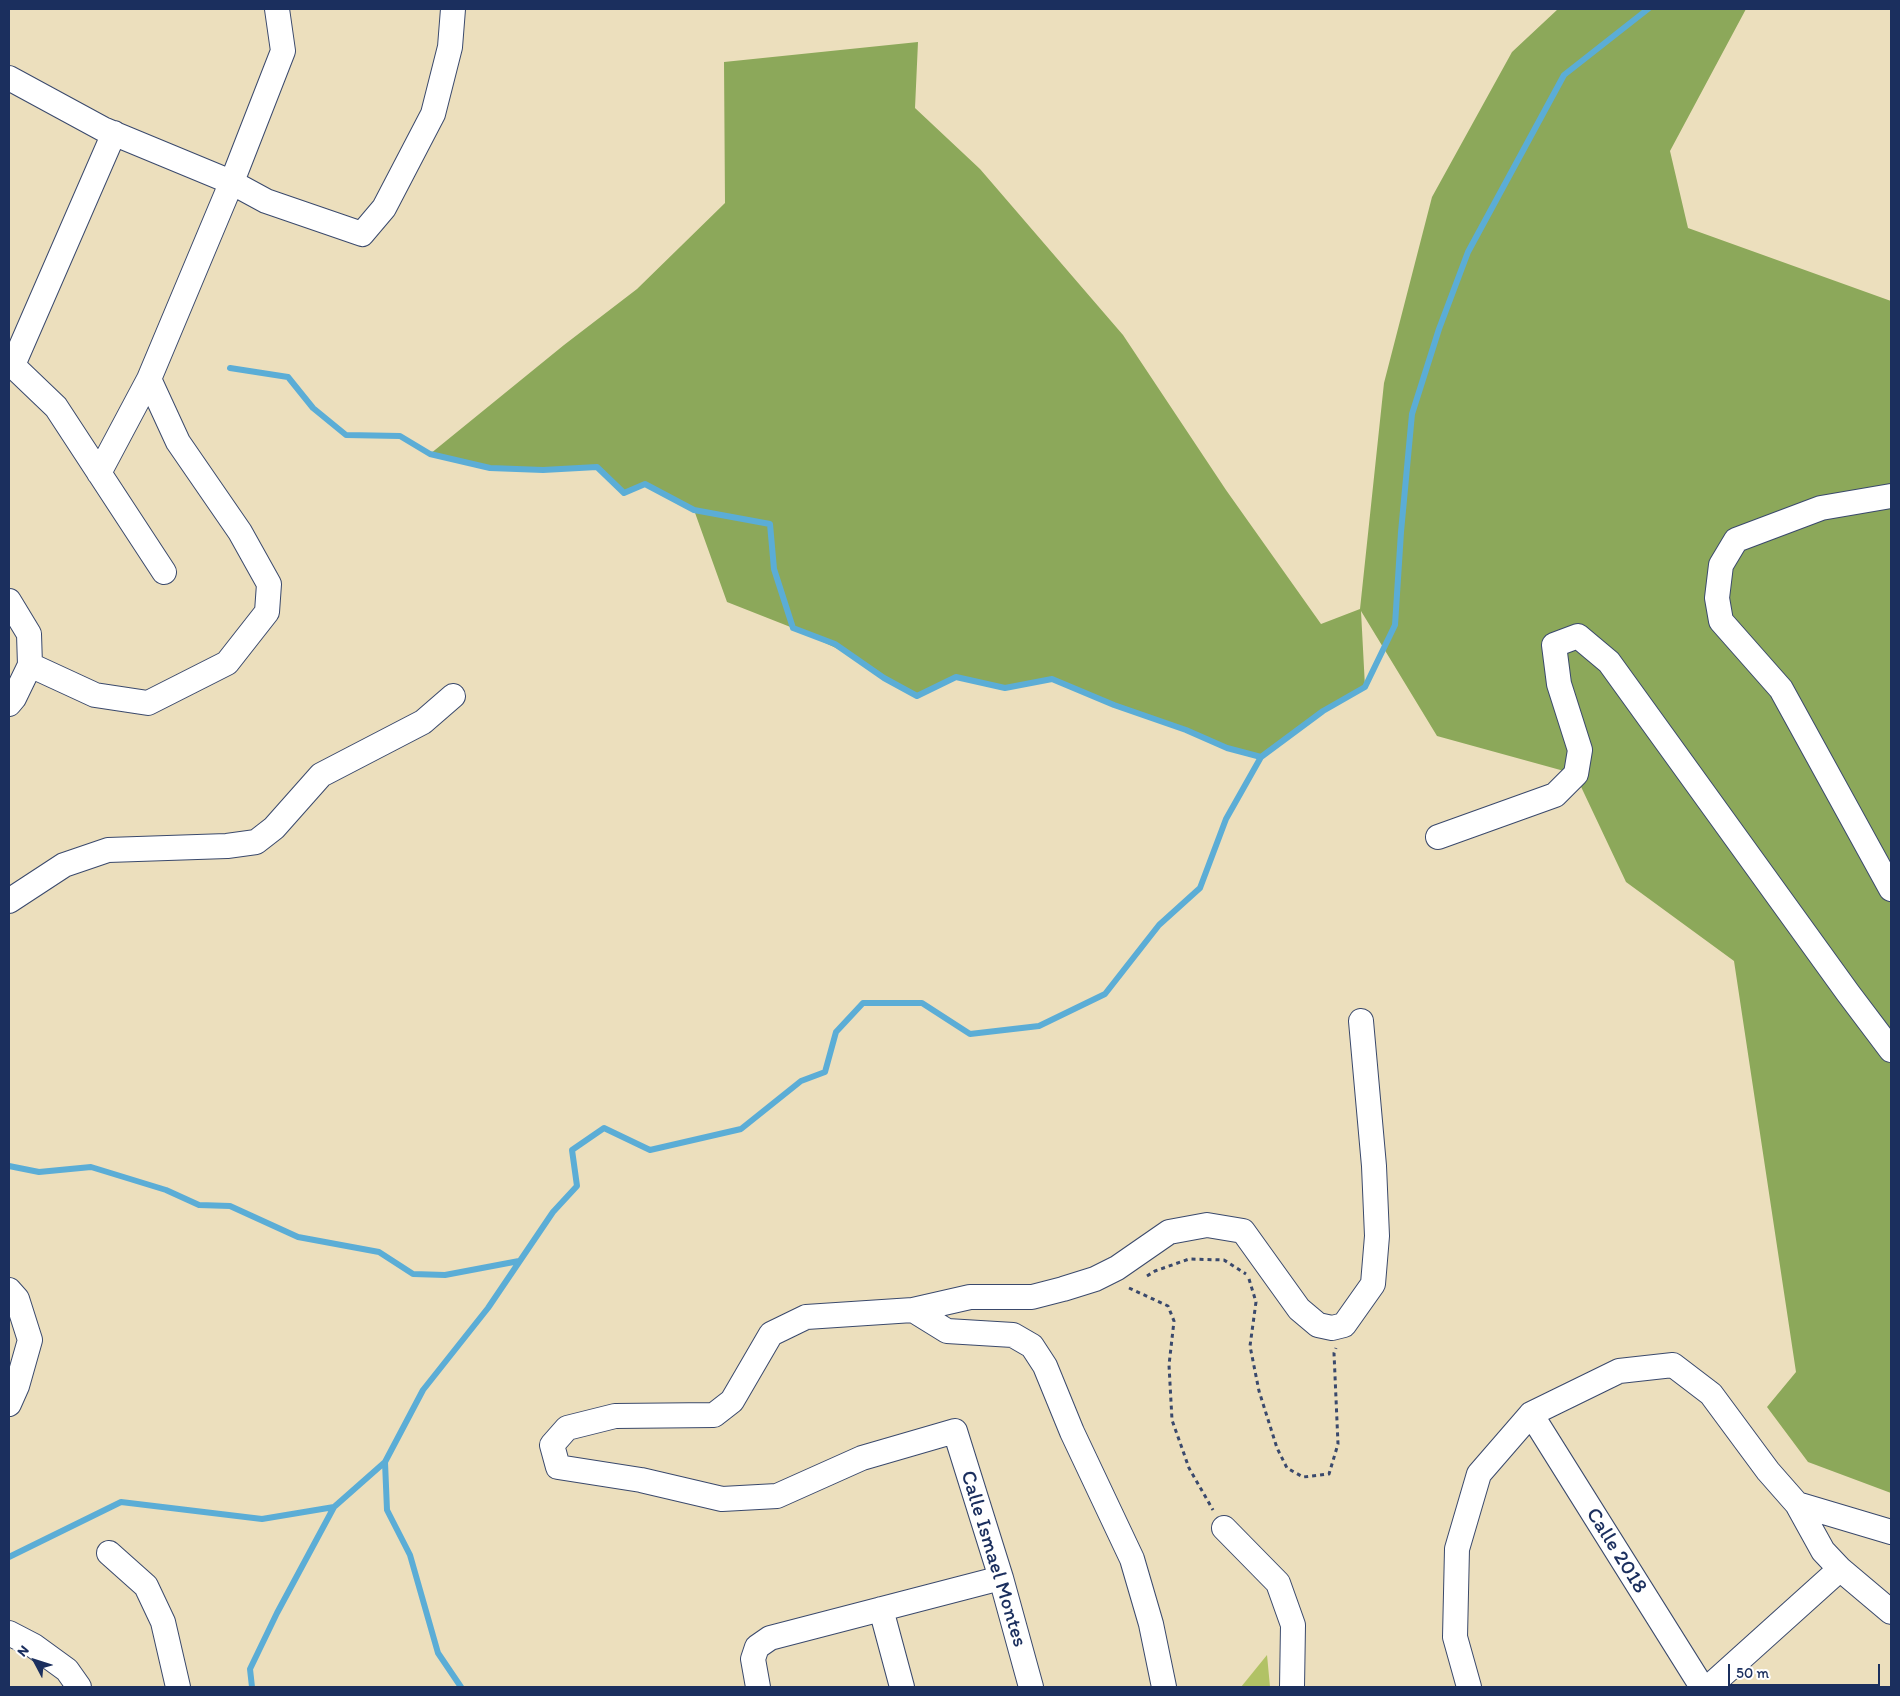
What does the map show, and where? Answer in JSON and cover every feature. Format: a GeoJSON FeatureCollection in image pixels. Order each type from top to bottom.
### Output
{"type":"FeatureCollection","features":[{"type":"Feature","properties":{"kind":"street"},"geometry":{"type":"LineString","coordinates":[[99,473],[149,379],[283,51],[277,9]]}},
{"type":"Feature","properties":{"kind":"street"},"geometry":{"type":"LineString","coordinates":[[9,78],[114,133],[231,182],[266,201],[362,234],[384,208],[433,114],[450,47],[453,9]]}},
{"type":"Feature","properties":{"kind":"street"},"geometry":{"type":"LineString","coordinates":[[114,133],[11,364],[56,406],[164,572]]}},
{"type":"Feature","properties":{"kind":"street"},"geometry":{"type":"LineString","coordinates":[[30,665],[95,695],[148,703],[227,663],[267,612],[269,584],[240,532],[178,442],[149,379]]}},
{"type":"Feature","properties":{"kind":"street"},"geometry":{"type":"LineString","coordinates":[[1891,496],[1821,508],[1736,540],[1721,565],[1718,598],[1721,621],[1781,689],[1891,889]]}},
{"type":"Feature","properties":{"kind":"street"},"geometry":{"type":"LineString","coordinates":[[9,600],[29,634],[30,665],[14,698],[9,704]]}},
{"type":"Feature","properties":{"kind":"street"},"geometry":{"type":"LineString","coordinates":[[1438,836],[1555,795],[1576,774],[1580,750],[1559,684],[1554,645],[1578,636],[1610,662],[1891,1050]]}},
{"type":"Feature","properties":{"kind":"street"},"geometry":{"type":"LineString","coordinates":[[9,901],[64,865],[108,850],[227,846],[256,842],[274,828],[321,775],[423,722],[453,696]]}},
{"type":"Feature","properties":{"kind":"street"},"geometry":{"type":"LineString","coordinates":[[913,1310],[970,1297],[1032,1297],[1079,1284],[1095,1279],[1117,1268],[1169,1232],[1207,1224],[1243,1231],[1299,1309],[1318,1325],[1332,1328],[1344,1325],[1373,1284],[1377,1236],[1374,1166],[1362,1021]]}},
{"type":"Feature","properties":{"kind":"street"},"geometry":{"type":"LineString","coordinates":[[9,1290],[17,1299],[30,1340],[17,1386],[9,1404]]}},
{"type":"Feature","properties":{"kind":"street"},"geometry":{"type":"LineString","coordinates":[[913,1310],[947,1331],[1013,1335],[1032,1346],[1044,1366],[1072,1432],[1132,1559],[1150,1624],[1164,1687]]}},
{"type":"Feature","properties":{"kind":"street","name":"Calle Ismael Montes"},"geometry":{"type":"LineString","coordinates":[[913,1310],[806,1317],[771,1334],[732,1401],[714,1415],[615,1416],[567,1428],[552,1445],[558,1468],[641,1480],[722,1499],[778,1496],[862,1458],[955,1431],[1001,1578],[1031,1687]]}},
{"type":"Feature","properties":{"kind":"street"},"geometry":{"type":"LineString","coordinates":[[1469,1687],[1456,1637],[1456,1549],[1479,1474],[1531,1414],[1619,1371],[1673,1366],[1711,1394],[1768,1471],[1797,1504],[1823,1551],[1891,1612]]}},
{"type":"Feature","properties":{"kind":"street","name":"Calle 2018"},"geometry":{"type":"LineString","coordinates":[[1531,1414],[1702,1687]]}},
{"type":"Feature","properties":{"kind":"street"},"geometry":{"type":"LineString","coordinates":[[1797,1504],[1891,1532]]}},
{"type":"Feature","properties":{"kind":"street"},"geometry":{"type":"LineString","coordinates":[[1224,1528],[1278,1582],[1293,1625],[1292,1687]]}},
{"type":"Feature","properties":{"kind":"street"},"geometry":{"type":"LineString","coordinates":[[109,1553],[146,1586],[164,1622],[178,1687]]}},
{"type":"Feature","properties":{"kind":"street"},"geometry":{"type":"LineString","coordinates":[[1709,1687],[1840,1568]]}},
{"type":"Feature","properties":{"kind":"street"},"geometry":{"type":"LineString","coordinates":[[758,1687],[753,1658],[757,1647],[770,1638],[1001,1578]]}},
{"type":"Feature","properties":{"kind":"street"},"geometry":{"type":"LineString","coordinates":[[881,1609],[902,1687]]}},
{"type":"Feature","properties":{"kind":"street"},"geometry":{"type":"LineString","coordinates":[[9,1633],[34,1646],[68,1670],[79,1687]]}},
{"type":"Feature","properties":{"kind":"path"},"geometry":{"type":"LineString","coordinates":[[1142,1280],[1155,1271],[1189,1259],[1224,1260],[1248,1275],[1256,1302],[1250,1346],[1259,1390],[1277,1448],[1287,1468],[1302,1476],[1329,1474],[1338,1444],[1334,1352],[1344,1325]]}},
{"type":"Feature","properties":{"kind":"path"},"geometry":{"type":"LineString","coordinates":[[1124,1291],[1135,1284]]}},
{"type":"Feature","properties":{"kind":"path"},"geometry":{"type":"LineString","coordinates":[[1128,1288],[1168,1306],[1174,1321],[1169,1365],[1172,1420],[1189,1468],[1224,1528]]}},
{"type":"Feature","properties":{"kind":"green space"},"geometry":{"type":"Polygon","coordinates":[[[1558,9],[1746,9],[1670,151],[1688,228],[1891,301],[1891,1493],[1808,1462],[1767,1407],[1796,1372],[1734,961],[1626,882],[1575,774],[1437,736],[1361,611],[1365,687],[1323,711],[1261,757],[1227,748],[1186,730],[1114,705],[1052,679],[1005,688],[956,677],[917,696],[884,678],[851,655],[793,628],[727,602],[694,510],[645,484],[624,493],[597,467],[543,470],[490,468],[430,454],[564,345],[637,289],[725,203],[724,62],[918,42],[915,108],[980,169],[1123,335],[1226,490],[1321,624],[1360,609],[1384,383],[1432,197],[1512,52],[1558,9]]]}},
{"type":"Feature","properties":{"kind":"green space"},"geometry":{"type":"Polygon","coordinates":[[[1267,1655],[1270,1687],[1241,1687],[1267,1655]]]}},
{"type":"Feature","properties":{"kind":"waterway"},"geometry":{"type":"LineString","coordinates":[[461,1687],[438,1653],[410,1555],[387,1510],[385,1462],[423,1390],[488,1308],[553,1212],[577,1186],[572,1150],[604,1128],[650,1150],[741,1129],[801,1081],[825,1072],[836,1032],[863,1003],[922,1003],[970,1034],[1039,1026],[1105,994],[1159,925],[1200,888],[1226,819],[1261,757],[1323,711],[1365,687],[1395,625],[1412,414],[1439,329],[1468,252],[1564,75],[1648,9]]}},
{"type":"Feature","properties":{"kind":"waterway"},"geometry":{"type":"LineString","coordinates":[[230,368],[288,377],[313,408],[346,435],[400,436],[430,454],[490,468],[543,470],[597,467],[624,493],[645,484],[694,510],[770,524],[774,569],[793,628],[835,644],[884,678],[917,696],[956,677],[1005,688],[1052,679],[1114,705],[1186,730],[1227,748],[1261,757]]}},
{"type":"Feature","properties":{"kind":"waterway"},"geometry":{"type":"LineString","coordinates":[[9,1166],[39,1172],[91,1167],[166,1190],[199,1205],[230,1206],[298,1237],[379,1252],[413,1274],[445,1275],[519,1261]]}},
{"type":"Feature","properties":{"kind":"waterway"},"geometry":{"type":"LineString","coordinates":[[9,1557],[121,1502],[262,1519],[334,1507],[385,1462]]}},
{"type":"Feature","properties":{"kind":"waterway"},"geometry":{"type":"LineString","coordinates":[[252,1687],[250,1669],[277,1613],[334,1507]]}}]}
